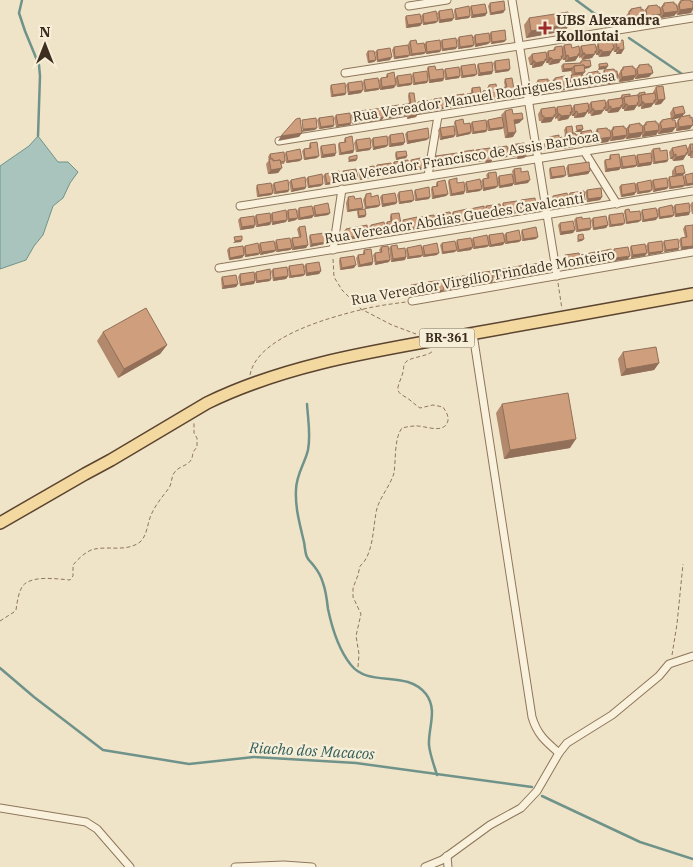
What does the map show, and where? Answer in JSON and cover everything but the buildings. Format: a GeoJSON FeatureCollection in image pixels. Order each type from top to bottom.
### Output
{"type":"FeatureCollection","features":[{"type":"Feature","properties":{"kind":"main road","name":"BR-361"},"geometry":{"type":"LineString","coordinates":[[0,524],[222,395],[300,368],[432,340],[693,294]]}},
{"type":"Feature","properties":{"kind":"street"},"geometry":{"type":"LineString","coordinates":[[409,6],[447,0]]}},
{"type":"Feature","properties":{"kind":"street"},"geometry":{"type":"LineString","coordinates":[[512,0],[557,276]]}},
{"type":"Feature","properties":{"kind":"street"},"geometry":{"type":"LineString","coordinates":[[345,72],[693,18]]}},
{"type":"Feature","properties":{"kind":"street","name":"Rua Vereador Manuel Rodrigues Lustosa"},"geometry":{"type":"LineString","coordinates":[[279,141],[693,76]]}},
{"type":"Feature","properties":{"kind":"street"},"geometry":{"type":"LineString","coordinates":[[428,176],[438,116]]}},
{"type":"Feature","properties":{"kind":"street","name":"Rua Vereador Francisco de Assis Barboza"},"geometry":{"type":"LineString","coordinates":[[240,206],[693,134]]}},
{"type":"Feature","properties":{"kind":"street"},"geometry":{"type":"LineString","coordinates":[[584,151],[617,204]]}},
{"type":"Feature","properties":{"kind":"street"},"geometry":{"type":"LineString","coordinates":[[333,250],[342,189]]}},
{"type":"Feature","properties":{"kind":"street","name":"Rua Vereador Abdias Guedes Cavalcanti"},"geometry":{"type":"LineString","coordinates":[[219,268],[693,191]]}},
{"type":"Feature","properties":{"kind":"street","name":"Rua Vereador Virgílio Trindade Monteiro"},"geometry":{"type":"LineString","coordinates":[[412,301],[693,252]]}},
{"type":"Feature","properties":{"kind":"street"},"geometry":{"type":"LineString","coordinates":[[473,334],[532,717],[535,728],[544,740],[558,753]]}},
{"type":"Feature","properties":{"kind":"street"},"geometry":{"type":"LineString","coordinates":[[425,867],[447,856],[490,825],[521,808],[542,784],[558,753],[567,743],[612,715],[659,676],[669,664],[693,656]]}},
{"type":"Feature","properties":{"kind":"street"},"geometry":{"type":"LineString","coordinates":[[0,808],[86,822],[97,829],[130,867]]}},
{"type":"Feature","properties":{"kind":"street"},"geometry":{"type":"LineString","coordinates":[[447,856],[448,867]]}},
{"type":"Feature","properties":{"kind":"street"},"geometry":{"type":"LineString","coordinates":[[235,867],[284,865],[312,867]]}},
{"type":"Feature","properties":{"kind":"path"},"geometry":{"type":"LineString","coordinates":[[333,250],[334,277],[342,290],[362,309],[416,334]]}},
{"type":"Feature","properties":{"kind":"path"},"geometry":{"type":"LineString","coordinates":[[557,276],[563,317]]}},
{"type":"Feature","properties":{"kind":"path","name":"Rua Vereador Virgílio Trindade Monteiro"},"geometry":{"type":"LineString","coordinates":[[248,386],[252,367],[267,347],[305,326],[362,309],[412,301]]}},
{"type":"Feature","properties":{"kind":"path"},"geometry":{"type":"LineString","coordinates":[[358,667],[360,654],[356,636],[361,614],[353,597],[353,588],[360,566],[367,558],[377,508],[393,475],[400,432],[402,428],[416,426],[442,428],[446,425],[448,419],[448,415],[442,407],[433,405],[420,408],[398,391],[404,364],[433,352],[435,347],[432,340]]}},
{"type":"Feature","properties":{"kind":"path"},"geometry":{"type":"LineString","coordinates":[[0,620],[16,610],[21,589],[24,583],[29,580],[40,578],[70,580],[73,564],[88,551],[130,547],[141,541],[146,533],[152,514],[171,485],[171,477],[176,470],[190,462],[193,452],[197,447],[197,438],[194,433],[194,421],[191,412]]}},
{"type":"Feature","properties":{"kind":"path"},"geometry":{"type":"LineString","coordinates":[[669,664],[673,653],[683,564]]}},
{"type":"Feature","properties":{"kind":"water"},"geometry":{"type":"Polygon","coordinates":[[[38,136],[58,162],[68,162],[78,172],[63,198],[53,206],[43,235],[26,260],[0,269],[0,166],[29,146],[38,136]]]}},
{"type":"Feature","properties":{"kind":"waterway"},"geometry":{"type":"LineString","coordinates":[[22,0],[19,13],[39,65],[38,136]]}},
{"type":"Feature","properties":{"kind":"waterway"},"geometry":{"type":"LineString","coordinates":[[576,0],[610,25]]}},
{"type":"Feature","properties":{"kind":"waterway"},"geometry":{"type":"LineString","coordinates":[[629,38],[682,74]]}},
{"type":"Feature","properties":{"kind":"waterway"},"geometry":{"type":"LineString","coordinates":[[307,404],[309,444],[296,485],[296,503],[306,555],[321,578],[334,631],[342,652],[351,665],[359,672],[368,676],[408,682],[418,687],[430,700],[432,719],[429,739],[432,760],[437,775]]}},
{"type":"Feature","properties":{"kind":"waterway","name":"Riacho dos Macacos"},"geometry":{"type":"LineString","coordinates":[[0,668],[34,697],[103,750],[189,764],[254,757],[356,763],[532,787]]}},
{"type":"Feature","properties":{"kind":"waterway","name":"Riacho dos Macacos"},"geometry":{"type":"LineString","coordinates":[[542,796],[640,842],[693,859]]}},
{"type":"Feature","properties":{"kind":"place","name":"UBS Alexandra Kollontai"},"geometry":{"type":"Point","coordinates":[545,28]}}]}
